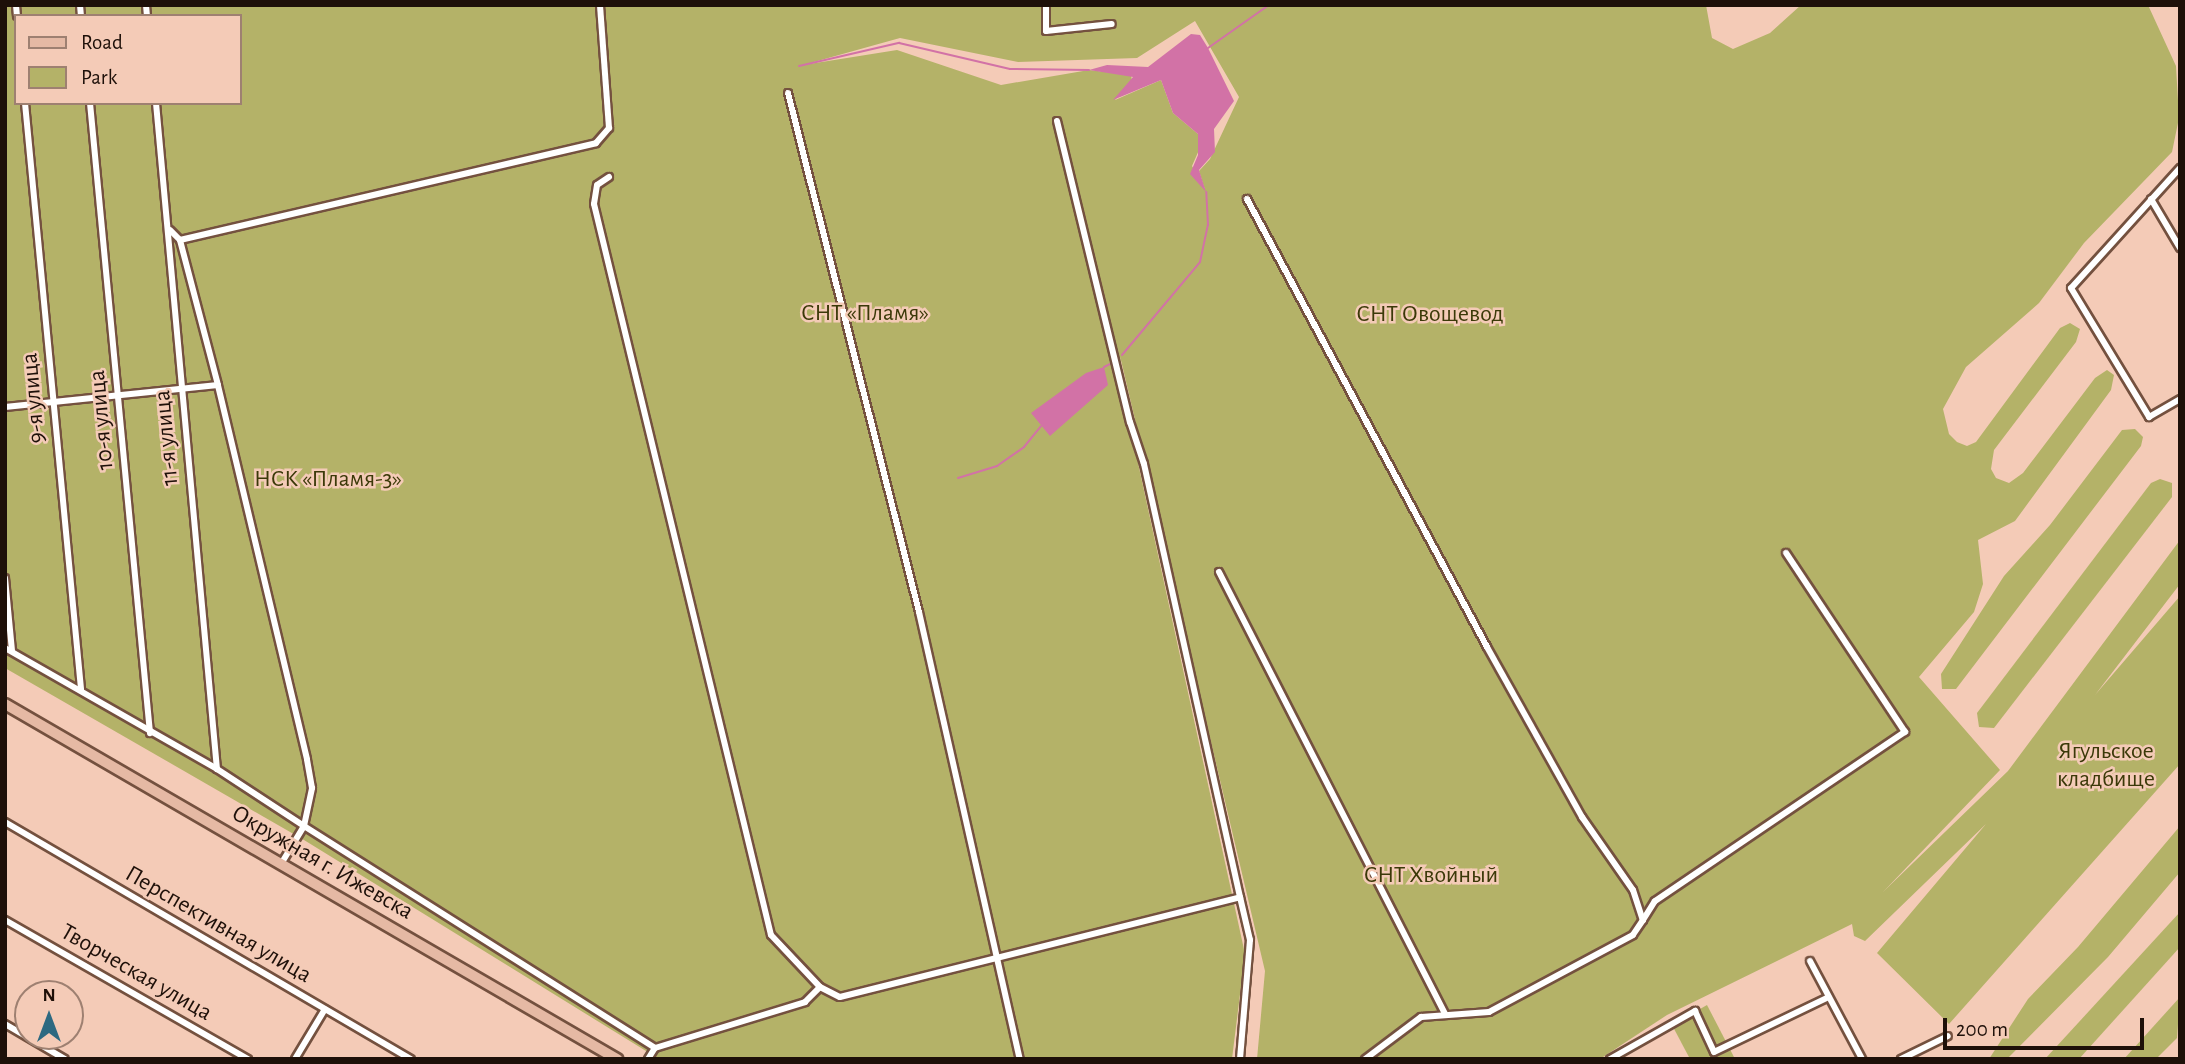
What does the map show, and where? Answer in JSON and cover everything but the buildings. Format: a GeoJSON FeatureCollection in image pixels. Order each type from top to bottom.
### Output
{"type":"FeatureCollection","features":[{"type":"Feature","properties":{"kind":"main road","name":"Окружная г. Ижевска"},"geometry":{"type":"LineString","coordinates":[[5,704],[617,1059]]}},
{"type":"Feature","properties":{"kind":"street"},"geometry":{"type":"LineString","coordinates":[[180,240],[596,143],[609,128],[600,5]]}},
{"type":"Feature","properties":{"kind":"street"},"geometry":{"type":"LineString","coordinates":[[1046,5],[1046,31],[1112,24]]}},
{"type":"Feature","properties":{"kind":"street"},"geometry":{"type":"LineString","coordinates":[[788,93],[916,600],[1020,1059]]}},
{"type":"Feature","properties":{"kind":"street","name":"9-я улица"},"geometry":{"type":"LineString","coordinates":[[25,105],[81,689]]}},
{"type":"Feature","properties":{"kind":"street","name":"10-я улица"},"geometry":{"type":"LineString","coordinates":[[90,105],[150,733]]}},
{"type":"Feature","properties":{"kind":"street","name":"11-я улица"},"geometry":{"type":"LineString","coordinates":[[156,105],[170,230],[181,388],[217,769]]}},
{"type":"Feature","properties":{"kind":"street"},"geometry":{"type":"LineString","coordinates":[[1057,121],[1130,422],[1144,464],[1250,940],[1240,1059]]}},
{"type":"Feature","properties":{"kind":"street"},"geometry":{"type":"LineString","coordinates":[[2180,168],[2071,286],[2149,417],[2180,398]]}},
{"type":"Feature","properties":{"kind":"street"},"geometry":{"type":"LineString","coordinates":[[609,177],[597,185],[594,205],[765,925],[820,987],[840,997],[1241,897]]}},
{"type":"Feature","properties":{"kind":"street"},"geometry":{"type":"LineString","coordinates":[[1247,199],[1582,817],[1633,890],[1643,919]]}},
{"type":"Feature","properties":{"kind":"street"},"geometry":{"type":"LineString","coordinates":[[2151,199],[2180,248]]}},
{"type":"Feature","properties":{"kind":"street"},"geometry":{"type":"LineString","coordinates":[[170,230],[180,240],[218,385],[307,759],[312,788],[304,825],[281,864]]}},
{"type":"Feature","properties":{"kind":"street"},"geometry":{"type":"LineString","coordinates":[[5,407],[218,385]]}},
{"type":"Feature","properties":{"kind":"street"},"geometry":{"type":"LineString","coordinates":[[1365,1059],[1421,1017],[1445,1013],[1489,1012],[1633,934],[1655,901],[1905,732],[1786,553]]}},
{"type":"Feature","properties":{"kind":"street"},"geometry":{"type":"LineString","coordinates":[[1219,572],[1445,1013]]}},
{"type":"Feature","properties":{"kind":"street"},"geometry":{"type":"LineString","coordinates":[[5,578],[8,650],[81,689],[150,733],[217,769],[655,1048]]}},
{"type":"Feature","properties":{"kind":"street","name":"Перспективная улица"},"geometry":{"type":"LineString","coordinates":[[5,822],[411,1059]]}},
{"type":"Feature","properties":{"kind":"street","name":"Творческая улица"},"geometry":{"type":"LineString","coordinates":[[5,920],[248,1059]]}},
{"type":"Feature","properties":{"kind":"street"},"geometry":{"type":"LineString","coordinates":[[1810,961],[1862,1059]]}},
{"type":"Feature","properties":{"kind":"street"},"geometry":{"type":"LineString","coordinates":[[648,1059],[655,1048],[804,1002],[820,987]]}},
{"type":"Feature","properties":{"kind":"street"},"geometry":{"type":"LineString","coordinates":[[1610,1059],[1621,1056],[1695,1011],[1716,1055],[1829,997]]}},
{"type":"Feature","properties":{"kind":"street"},"geometry":{"type":"LineString","coordinates":[[295,1059],[325,1009]]}},
{"type":"Feature","properties":{"kind":"street"},"geometry":{"type":"LineString","coordinates":[[5,1024],[65,1059]]}},
{"type":"Feature","properties":{"kind":"street"},"geometry":{"type":"LineString","coordinates":[[1901,1059],[1948,1036]]}},
{"type":"Feature","properties":{"kind":"green space"},"geometry":{"type":"Polygon","coordinates":[[[5,5],[1706,5],[1712,38],[1733,49],[1770,33],[1801,5],[2148,5],[2176,66],[2179,118],[2172,152],[2084,243],[2039,303],[1966,367],[1943,409],[1949,434],[1957,442],[1967,446],[1976,442],[2060,328],[2070,323],[2080,329],[2076,342],[1994,450],[1991,469],[1996,478],[2009,483],[2023,473],[2095,378],[2107,370],[2114,375],[2111,390],[2015,521],[1978,540],[1983,584],[1974,612],[1919,677],[2000,770],[1883,892],[2008,771],[2180,540],[2180,584],[2095,695],[2180,596],[2180,764],[1949,1024],[1877,953],[1986,824],[1865,941],[1854,936],[1852,924],[1667,1015],[1600,1059],[1257,1059],[1265,971],[1120,356],[1128,417],[1245,954],[1232,1059],[659,1059],[304,840],[5,668],[5,5]],[[1195,21],[1137,58],[1018,62],[900,38],[803,65],[897,50],[1001,85],[1089,70],[1131,75],[1132,81],[1115,100],[1161,80],[1173,113],[1198,134],[1199,150],[1192,166],[1205,190],[1199,171],[1210,159],[1239,97],[1195,21]]]}},
{"type":"Feature","properties":{"kind":"green space"},"geometry":{"type":"Polygon","coordinates":[[[2135,429],[2143,437],[2141,446],[1956,689],[1942,689],[1941,674],[2004,576],[2050,525],[2122,430],[2135,429]]]}},
{"type":"Feature","properties":{"kind":"green space"},"geometry":{"type":"Polygon","coordinates":[[[2160,479],[2172,483],[2172,497],[1994,728],[1979,727],[1977,713],[2151,483],[2160,479]]]}},
{"type":"Feature","properties":{"kind":"green space"},"geometry":{"type":"Polygon","coordinates":[[[2180,826],[2180,872],[2108,957],[2007,1059],[1989,1059],[2028,999],[2078,947],[2180,826]]]}},
{"type":"Feature","properties":{"kind":"green space"},"geometry":{"type":"Polygon","coordinates":[[[2180,912],[2180,947],[2079,1059],[2045,1059],[2180,912]]]}},
{"type":"Feature","properties":{"kind":"green space"},"geometry":{"type":"Polygon","coordinates":[[[2180,997],[2177,1038],[2156,1059],[2124,1059],[2180,997]]]}},
{"type":"Feature","properties":{"kind":"green space"},"geometry":{"type":"Polygon","coordinates":[[[1707,1005],[1735,1059],[1690,1059],[1672,1025],[1707,1005]]]}},
{"type":"Feature","properties":{"kind":"shaded area"},"geometry":{"type":"Polygon","coordinates":[[[1191,34],[1200,35],[1234,101],[1214,129],[1215,152],[1199,170],[1206,192],[1190,174],[1198,155],[1198,134],[1173,113],[1161,80],[1113,100],[1133,77],[1089,70],[1107,65],[1148,67],[1191,34]]]}},
{"type":"Feature","properties":{"kind":"shaded area"},"geometry":{"type":"Polygon","coordinates":[[[1104,367],[1108,385],[1050,436],[1031,413],[1086,373],[1104,367]]]}},
{"type":"Feature","properties":{"kind":"waterway"},"geometry":{"type":"LineString","coordinates":[[1208,48],[1269,5]]}},
{"type":"Feature","properties":{"kind":"waterway"},"geometry":{"type":"LineString","coordinates":[[799,66],[899,43],[1010,69],[1089,70]]}},
{"type":"Feature","properties":{"kind":"waterway"},"geometry":{"type":"LineString","coordinates":[[1122,355],[1200,262],[1208,225],[1206,192]]}},
{"type":"Feature","properties":{"kind":"waterway"},"geometry":{"type":"LineString","coordinates":[[1104,367],[1110,364]]}},
{"type":"Feature","properties":{"kind":"waterway"},"geometry":{"type":"LineString","coordinates":[[958,478],[997,466],[1024,447],[1041,426]]}},
{"type":"Feature","properties":{"kind":"park label","name":"СНТ «Пламя»"},"geometry":{"type":"Point","coordinates":[865,314]}},
{"type":"Feature","properties":{"kind":"park label","name":"СНТ Овощевод"},"geometry":{"type":"Point","coordinates":[1430,315]}},
{"type":"Feature","properties":{"kind":"park label","name":"НСК «Пламя-3»"},"geometry":{"type":"Point","coordinates":[328,480]}},
{"type":"Feature","properties":{"kind":"park label","name":"Ягульское кладбище"},"geometry":{"type":"Point","coordinates":[2106,766]}},
{"type":"Feature","properties":{"kind":"park label","name":"СНТ Хвойный"},"geometry":{"type":"Point","coordinates":[1431,876]}}]}
